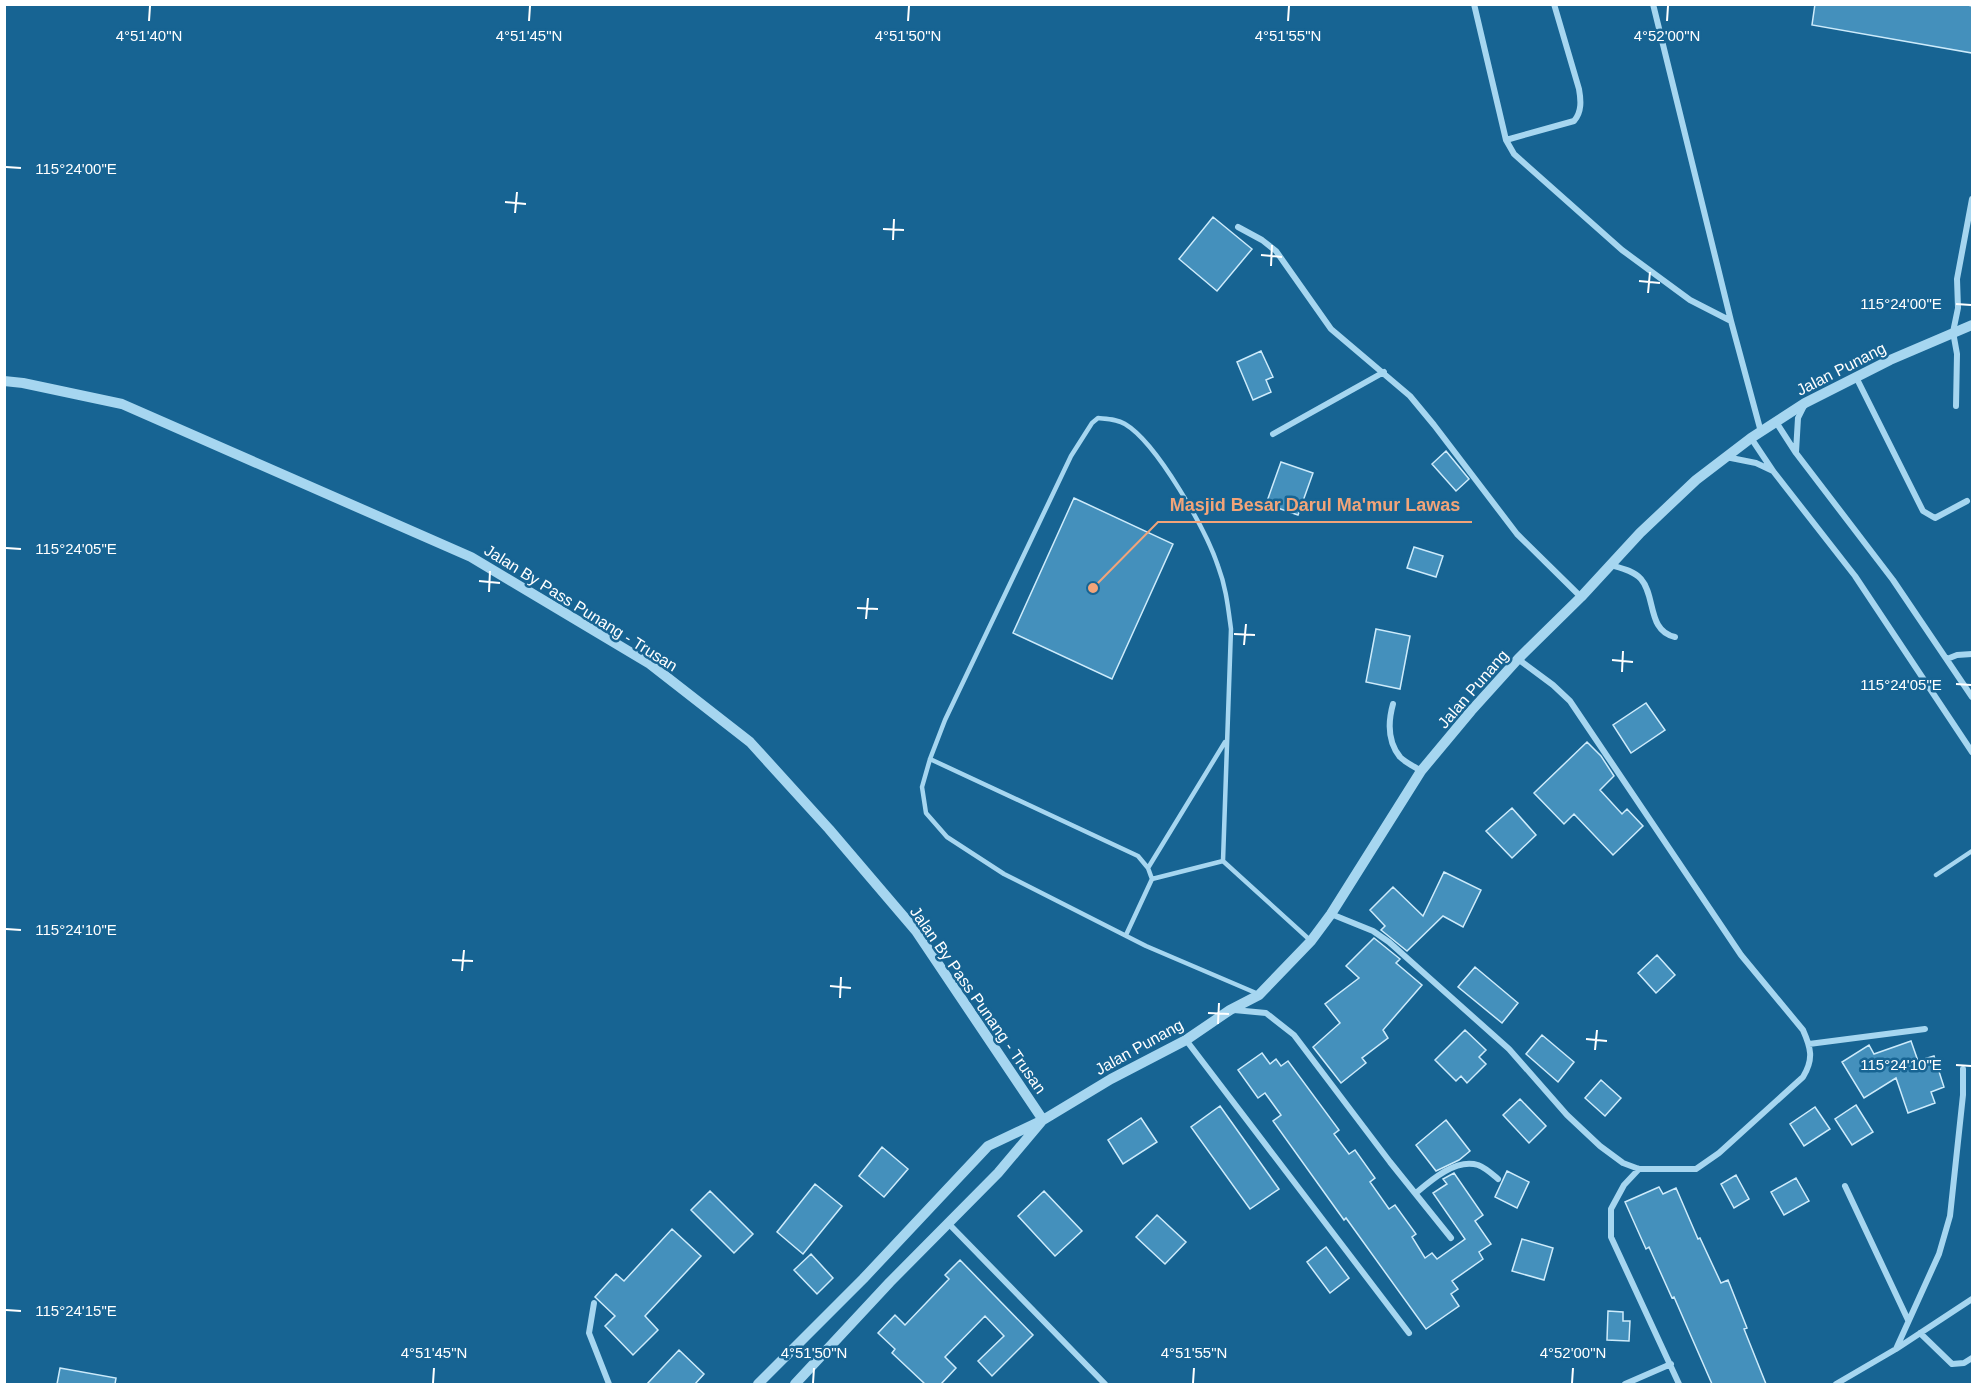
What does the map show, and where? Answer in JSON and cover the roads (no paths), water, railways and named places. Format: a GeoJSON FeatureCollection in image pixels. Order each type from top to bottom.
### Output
{"type":"FeatureCollection","features":[{"type":"Feature","properties":{"kind":"street"},"geometry":{"type":"LineString","coordinates":[[1474,4],[1506,140],[1514,154],[1622,250],[1690,300],[1731,321]]}},
{"type":"Feature","properties":{"kind":"street"},"geometry":{"type":"LineString","coordinates":[[1506,140],[1574,121],[1578,117],[1581,100],[1579,89],[1554,4]]}},
{"type":"Feature","properties":{"kind":"street"},"geometry":{"type":"LineString","coordinates":[[1653,4],[1731,321],[1761,432]]}},
{"type":"Feature","properties":{"kind":"street"},"geometry":{"type":"LineString","coordinates":[[1956,406],[1957,354],[1953,333],[1958,308],[1958,279],[1972,199]]}},
{"type":"Feature","properties":{"kind":"street"},"geometry":{"type":"LineString","coordinates":[[1238,227],[1262,240],[1276,251],[1331,329],[1410,396],[1434,424],[1516,534],[1581,597]]}},
{"type":"Feature","properties":{"kind":"street","name":"Jalan Punang"},"geometry":{"type":"LineString","coordinates":[[758,1384],[863,1279],[987,1146],[1043,1120],[1111,1078],[1186,1040],[1230,1010],[1259,994],[1311,941],[1331,914],[1421,771],[1471,711],[1640,533],[1696,480],[1751,438],[1805,403],[1856,377],[1972,325]]}},
{"type":"Feature","properties":{"kind":"street"},"geometry":{"type":"LineString","coordinates":[[1273,434],[1384,372]]}},
{"type":"Feature","properties":{"kind":"street"},"geometry":{"type":"LineString","coordinates":[[1856,377],[1923,511],[1935,518],[1967,501]]}},
{"type":"Feature","properties":{"kind":"street","name":"Jalan By Pass Punang - Trusan"},"geometry":{"type":"LineString","coordinates":[[4,381],[123,404],[471,557],[650,664],[750,742],[829,829],[916,931],[1043,1120]]}},
{"type":"Feature","properties":{"kind":"street"},"geometry":{"type":"LineString","coordinates":[[1796,453],[1798,418],[1805,403]]}},
{"type":"Feature","properties":{"kind":"street"},"geometry":{"type":"LineString","coordinates":[[1776,422],[1796,453],[1893,580],[1972,697]]}},
{"type":"Feature","properties":{"kind":"street"},"geometry":{"type":"LineString","coordinates":[[1751,438],[1773,471],[1855,576],[1972,752]]}},
{"type":"Feature","properties":{"kind":"street"},"geometry":{"type":"LineString","coordinates":[[1726,457],[1756,463],[1773,471]]}},
{"type":"Feature","properties":{"kind":"street"},"geometry":{"type":"LineString","coordinates":[[1611,565],[1627,570],[1641,579],[1649,595],[1652,613],[1656,620],[1669,636],[1675,637]]}},
{"type":"Feature","properties":{"kind":"street"},"geometry":{"type":"LineString","coordinates":[[1947,659],[1957,655],[1972,654]]}},
{"type":"Feature","properties":{"kind":"street"},"geometry":{"type":"LineString","coordinates":[[1331,914],[1373,931],[1389,942],[1509,1049],[1568,1115],[1600,1146],[1623,1163],[1639,1169],[1696,1169],[1719,1153],[1803,1077],[1812,1056],[1803,1030],[1735,945],[1570,701],[1518,659]]}},
{"type":"Feature","properties":{"kind":"street"},"geometry":{"type":"LineString","coordinates":[[1393,704],[1389,720],[1390,736],[1401,757],[1421,771]]}},
{"type":"Feature","properties":{"kind":"street"},"geometry":{"type":"LineString","coordinates":[[1230,1010],[1266,1013],[1294,1035],[1452,1238]]}},
{"type":"Feature","properties":{"kind":"street"},"geometry":{"type":"LineString","coordinates":[[1809,1044],[1926,1029]]}},
{"type":"Feature","properties":{"kind":"street"},"geometry":{"type":"LineString","coordinates":[[1186,1040],[1409,1333]]}},
{"type":"Feature","properties":{"kind":"street"},"geometry":{"type":"LineString","coordinates":[[1896,1349],[1939,1254],[1950,1216],[1963,1095],[1963,1069]]}},
{"type":"Feature","properties":{"kind":"street","name":"Jalan Punang"},"geometry":{"type":"LineString","coordinates":[[796,1384],[948,1222],[998,1173],[1043,1120]]}},
{"type":"Feature","properties":{"kind":"street"},"geometry":{"type":"LineString","coordinates":[[1416,1193],[1454,1167],[1465,1164],[1477,1165],[1498,1179]]}},
{"type":"Feature","properties":{"kind":"street"},"geometry":{"type":"LineString","coordinates":[[1639,1169],[1624,1185],[1611,1209],[1611,1237],[1679,1384]]}},
{"type":"Feature","properties":{"kind":"street"},"geometry":{"type":"LineString","coordinates":[[1845,1186],[1908,1320]]}},
{"type":"Feature","properties":{"kind":"street"},"geometry":{"type":"LineString","coordinates":[[948,1222],[1105,1384]]}},
{"type":"Feature","properties":{"kind":"street"},"geometry":{"type":"LineString","coordinates":[[1836,1384],[1896,1349],[1972,1299]]}},
{"type":"Feature","properties":{"kind":"street"},"geometry":{"type":"LineString","coordinates":[[594,1303],[589,1333],[609,1384]]}},
{"type":"Feature","properties":{"kind":"street"},"geometry":{"type":"LineString","coordinates":[[1920,1333],[1952,1364],[1964,1363],[1972,1358]]}},
{"type":"Feature","properties":{"kind":"street"},"geometry":{"type":"LineString","coordinates":[[1625,1384],[1671,1364]]}},
{"type":"Feature","properties":{"kind":"lane"},"geometry":{"type":"LineString","coordinates":[[1222,861],[1231,629],[1227,593],[1218,564],[1193,512],[1161,464],[1141,438],[1128,426],[1120,421],[1098,418],[1092,423],[1071,456],[945,720],[922,787],[926,813],[946,837],[1004,874],[1146,946],[1259,994]]}},
{"type":"Feature","properties":{"kind":"lane"},"geometry":{"type":"LineString","coordinates":[[1148,868],[1227,740]]}},
{"type":"Feature","properties":{"kind":"lane"},"geometry":{"type":"LineString","coordinates":[[930,759],[1138,856],[1148,868],[1152,879],[1126,934]]}},
{"type":"Feature","properties":{"kind":"lane"},"geometry":{"type":"LineString","coordinates":[[1936,875],[1972,851]]}},
{"type":"Feature","properties":{"kind":"lane"},"geometry":{"type":"LineString","coordinates":[[1152,879],[1222,861]]}},
{"type":"Feature","properties":{"kind":"lane"},"geometry":{"type":"LineString","coordinates":[[1222,861],[1311,941]]}},
{"type":"Feature","properties":{"kind":"place","name":"Masjid Besar Darul Ma'mur Lawas"},"geometry":{"type":"Point","coordinates":[1093,588]}}]}
